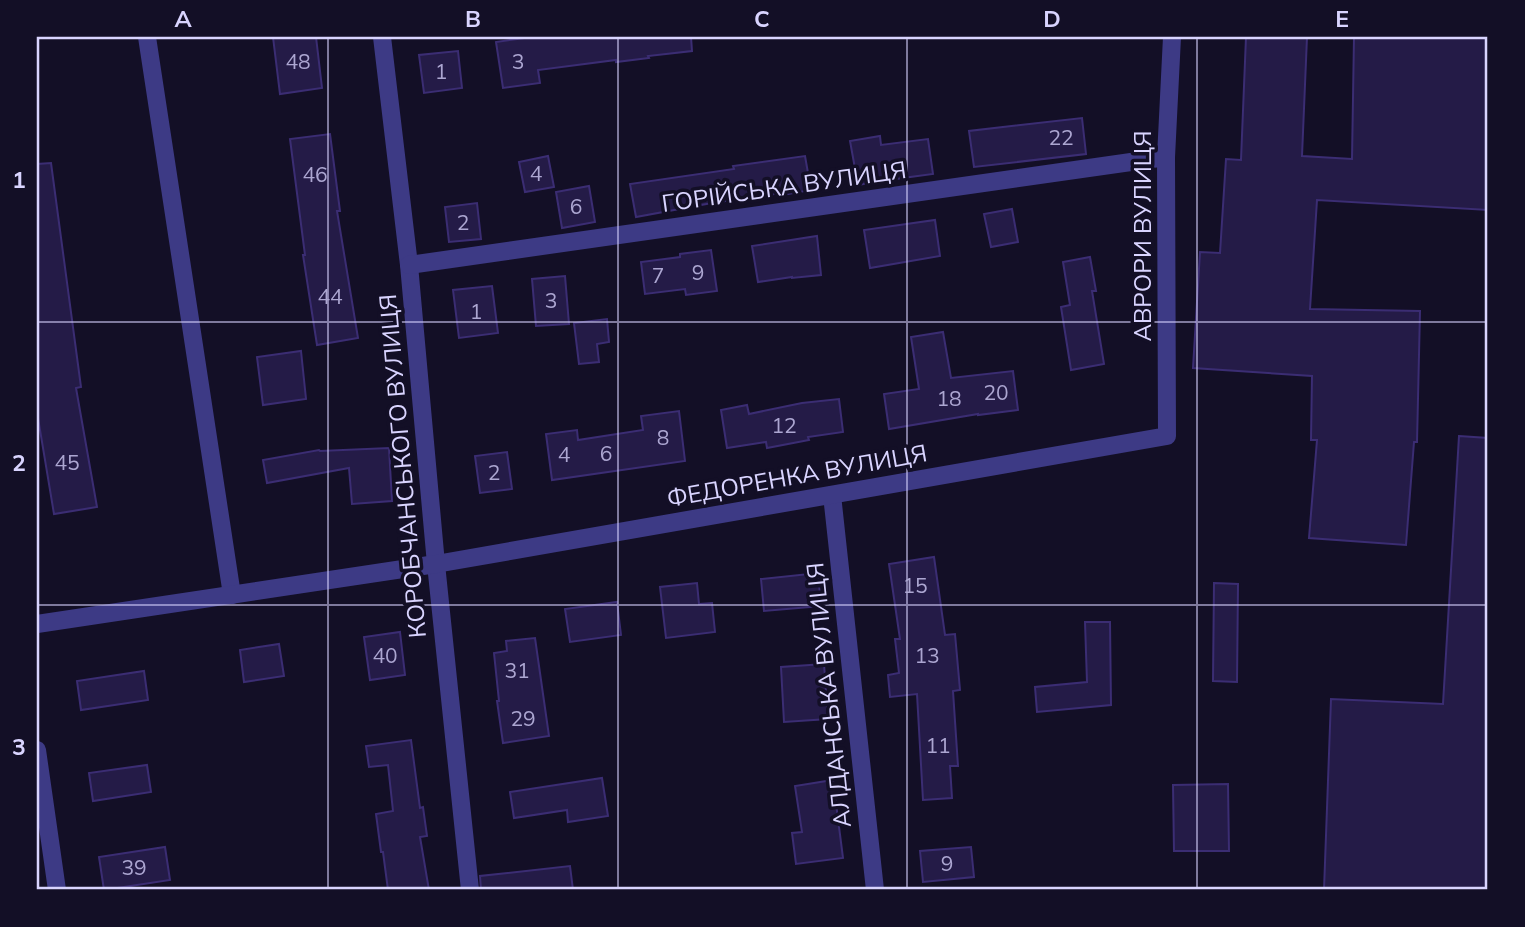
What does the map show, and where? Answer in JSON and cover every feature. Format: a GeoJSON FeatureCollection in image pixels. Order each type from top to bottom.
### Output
{"type":"FeatureCollection","features":[{"type":"Feature","properties":{"kind":"street"},"geometry":{"type":"LineString","coordinates":[[147,37],[232,595]]}},
{"type":"Feature","properties":{"kind":"street","name":"КОРОБЧАНСЬКОГО ВУЛИЦЯ"},"geometry":{"type":"LineString","coordinates":[[382,37],[409,265],[436,564],[470,890]]}},
{"type":"Feature","properties":{"kind":"street","name":"АВРОРИ ВУЛИЦЯ"},"geometry":{"type":"LineString","coordinates":[[1167,436],[1167,157],[1172,37]]}},
{"type":"Feature","properties":{"kind":"street","name":"ГОРІЙСЬКА ВУЛИЦЯ"},"geometry":{"type":"LineString","coordinates":[[409,265],[1167,157]]}},
{"type":"Feature","properties":{"kind":"street","name":"ФЕДОРЕНКА ВУЛИЦЯ"},"geometry":{"type":"LineString","coordinates":[[37,624],[436,564],[1167,436]]}},
{"type":"Feature","properties":{"kind":"street","name":"АЛДАНСЬКА ВУЛИЦЯ"},"geometry":{"type":"LineString","coordinates":[[832,495],[875,890]]}},
{"type":"Feature","properties":{"kind":"street"},"geometry":{"type":"LineString","coordinates":[[37,750],[57,890]]}},
{"type":"Feature","properties":{"kind":"building"},"geometry":{"type":"Polygon","coordinates":[[[273,37],[316,37],[322,88],[280,94],[273,37]]]}},
{"type":"Feature","properties":{"kind":"building"},"geometry":{"type":"Polygon","coordinates":[[[532,37],[691,37],[692,51],[538,70],[540,83],[503,88],[496,42],[532,37]]]}},
{"type":"Feature","properties":{"kind":"building"},"geometry":{"type":"Polygon","coordinates":[[[1246,37],[1307,37],[1302,156],[1352,159],[1354,37],[1488,37],[1488,210],[1317,200],[1310,309],[1420,311],[1417,442],[1414,442],[1406,545],[1309,538],[1317,440],[1311,440],[1312,376],[1193,368],[1200,252],[1220,253],[1226,159],[1241,160],[1246,37]]]}},
{"type":"Feature","properties":{"kind":"building"},"geometry":{"type":"Polygon","coordinates":[[[458,51],[462,88],[424,93],[419,55],[458,51]]]}},
{"type":"Feature","properties":{"kind":"building"},"geometry":{"type":"Polygon","coordinates":[[[1082,118],[1086,154],[974,167],[969,131],[1082,118]]]}},
{"type":"Feature","properties":{"kind":"building"},"geometry":{"type":"Polygon","coordinates":[[[330,134],[340,211],[337,211],[358,338],[317,345],[303,255],[290,139],[330,134]]]}},
{"type":"Feature","properties":{"kind":"building"},"geometry":{"type":"Polygon","coordinates":[[[880,136],[881,145],[928,139],[933,174],[858,185],[850,141],[880,136]]]}},
{"type":"Feature","properties":{"kind":"building"},"geometry":{"type":"Polygon","coordinates":[[[548,156],[554,187],[525,192],[519,162],[548,156]]]}},
{"type":"Feature","properties":{"kind":"building"},"geometry":{"type":"Polygon","coordinates":[[[805,156],[811,190],[712,203],[636,217],[630,184],[805,156]]]}},
{"type":"Feature","properties":{"kind":"building"},"geometry":{"type":"Polygon","coordinates":[[[51,163],[81,387],[76,388],[97,507],[54,514],[37,412],[37,164],[51,163]]]}},
{"type":"Feature","properties":{"kind":"building"},"geometry":{"type":"Polygon","coordinates":[[[589,186],[595,222],[562,228],[556,192],[589,186]]]}},
{"type":"Feature","properties":{"kind":"building"},"geometry":{"type":"Polygon","coordinates":[[[477,203],[481,239],[449,242],[445,207],[477,203]]]}},
{"type":"Feature","properties":{"kind":"building"},"geometry":{"type":"Polygon","coordinates":[[[1012,209],[1018,242],[991,247],[984,214],[1012,209]]]}},
{"type":"Feature","properties":{"kind":"building"},"geometry":{"type":"Polygon","coordinates":[[[935,220],[940,256],[870,268],[864,230],[935,220]]]}},
{"type":"Feature","properties":{"kind":"building"},"geometry":{"type":"Polygon","coordinates":[[[817,236],[821,275],[758,282],[752,246],[817,236]]]}},
{"type":"Feature","properties":{"kind":"building"},"geometry":{"type":"Polygon","coordinates":[[[711,250],[717,291],[686,295],[685,289],[645,294],[641,262],[711,250]]]}},
{"type":"Feature","properties":{"kind":"building"},"geometry":{"type":"Polygon","coordinates":[[[1090,257],[1096,291],[1092,291],[1104,364],[1071,370],[1061,307],[1070,305],[1063,262],[1090,257]]]}},
{"type":"Feature","properties":{"kind":"building"},"geometry":{"type":"Polygon","coordinates":[[[565,276],[569,324],[536,326],[532,279],[565,276]]]}},
{"type":"Feature","properties":{"kind":"building"},"geometry":{"type":"Polygon","coordinates":[[[492,286],[498,333],[459,338],[453,290],[492,286]]]}},
{"type":"Feature","properties":{"kind":"building"},"geometry":{"type":"Polygon","coordinates":[[[607,319],[609,342],[597,344],[599,362],[579,364],[574,323],[607,319]]]}},
{"type":"Feature","properties":{"kind":"building"},"geometry":{"type":"Polygon","coordinates":[[[943,332],[951,378],[1013,371],[1018,410],[889,429],[884,394],[919,389],[911,337],[943,332]]]}},
{"type":"Feature","properties":{"kind":"building"},"geometry":{"type":"Polygon","coordinates":[[[301,351],[306,399],[263,405],[257,357],[301,351]]]}},
{"type":"Feature","properties":{"kind":"building"},"geometry":{"type":"Polygon","coordinates":[[[839,399],[843,432],[808,437],[809,440],[767,448],[766,442],[727,448],[721,410],[747,405],[749,414],[802,403],[839,399]]]}},
{"type":"Feature","properties":{"kind":"building"},"geometry":{"type":"Polygon","coordinates":[[[679,411],[685,461],[552,480],[546,434],[577,430],[578,440],[643,430],[641,416],[679,411]]]}},
{"type":"Feature","properties":{"kind":"building"},"geometry":{"type":"Polygon","coordinates":[[[1459,436],[1488,438],[1488,890],[1324,890],[1331,699],[1443,704],[1459,436]]]}},
{"type":"Feature","properties":{"kind":"building"},"geometry":{"type":"Polygon","coordinates":[[[389,448],[392,501],[352,504],[349,468],[267,483],[263,460],[319,450],[389,448]]]}},
{"type":"Feature","properties":{"kind":"building"},"geometry":{"type":"Polygon","coordinates":[[[507,452],[512,489],[480,493],[475,456],[507,452]]]}},
{"type":"Feature","properties":{"kind":"building"},"geometry":{"type":"Polygon","coordinates":[[[934,557],[945,635],[955,634],[960,690],[953,691],[958,766],[950,766],[952,798],[923,800],[917,694],[890,697],[888,675],[899,673],[895,639],[900,639],[889,564],[934,557]]]}},
{"type":"Feature","properties":{"kind":"building"},"geometry":{"type":"Polygon","coordinates":[[[818,573],[821,606],[764,611],[761,579],[818,573]]]}},
{"type":"Feature","properties":{"kind":"building"},"geometry":{"type":"Polygon","coordinates":[[[697,583],[699,604],[712,603],[715,632],[666,638],[660,587],[697,583]]]}},
{"type":"Feature","properties":{"kind":"building"},"geometry":{"type":"Polygon","coordinates":[[[1214,583],[1238,584],[1237,682],[1213,681],[1214,583]]]}},
{"type":"Feature","properties":{"kind":"building"},"geometry":{"type":"Polygon","coordinates":[[[617,602],[621,635],[570,642],[565,609],[617,602]]]}},
{"type":"Feature","properties":{"kind":"building"},"geometry":{"type":"Polygon","coordinates":[[[1085,622],[1110,622],[1111,705],[1037,712],[1035,687],[1087,682],[1085,622]]]}},
{"type":"Feature","properties":{"kind":"building"},"geometry":{"type":"Polygon","coordinates":[[[400,632],[405,675],[370,680],[364,637],[400,632]]]}},
{"type":"Feature","properties":{"kind":"building"},"geometry":{"type":"Polygon","coordinates":[[[535,638],[549,736],[503,743],[494,653],[507,651],[506,641],[535,638]]]}},
{"type":"Feature","properties":{"kind":"building"},"geometry":{"type":"Polygon","coordinates":[[[279,644],[284,676],[244,682],[240,650],[279,644]]]}},
{"type":"Feature","properties":{"kind":"building"},"geometry":{"type":"Polygon","coordinates":[[[824,664],[828,719],[784,722],[781,667],[824,664]]]}},
{"type":"Feature","properties":{"kind":"building"},"geometry":{"type":"Polygon","coordinates":[[[144,671],[148,700],[81,710],[77,681],[144,671]]]}},
{"type":"Feature","properties":{"kind":"building"},"geometry":{"type":"Polygon","coordinates":[[[411,740],[420,808],[423,807],[427,836],[420,837],[429,890],[388,890],[376,814],[393,811],[388,765],[369,767],[366,746],[411,740]]]}},
{"type":"Feature","properties":{"kind":"building"},"geometry":{"type":"Polygon","coordinates":[[[147,765],[151,792],[93,801],[89,773],[147,765]]]}},
{"type":"Feature","properties":{"kind":"building"},"geometry":{"type":"Polygon","coordinates":[[[602,778],[608,816],[568,822],[567,810],[514,818],[510,792],[602,778]]]}},
{"type":"Feature","properties":{"kind":"building"},"geometry":{"type":"Polygon","coordinates":[[[833,780],[843,858],[796,864],[792,833],[802,832],[795,786],[833,780]]]}},
{"type":"Feature","properties":{"kind":"building"},"geometry":{"type":"Polygon","coordinates":[[[1228,784],[1229,851],[1174,851],[1173,785],[1228,784]]]}},
{"type":"Feature","properties":{"kind":"building"},"geometry":{"type":"Polygon","coordinates":[[[165,847],[170,880],[104,890],[99,857],[165,847]]]}},
{"type":"Feature","properties":{"kind":"building"},"geometry":{"type":"Polygon","coordinates":[[[971,847],[974,877],[923,882],[920,851],[971,847]]]}},
{"type":"Feature","properties":{"kind":"building"},"geometry":{"type":"Polygon","coordinates":[[[570,866],[573,890],[481,890],[480,876],[570,866]]]}}]}
